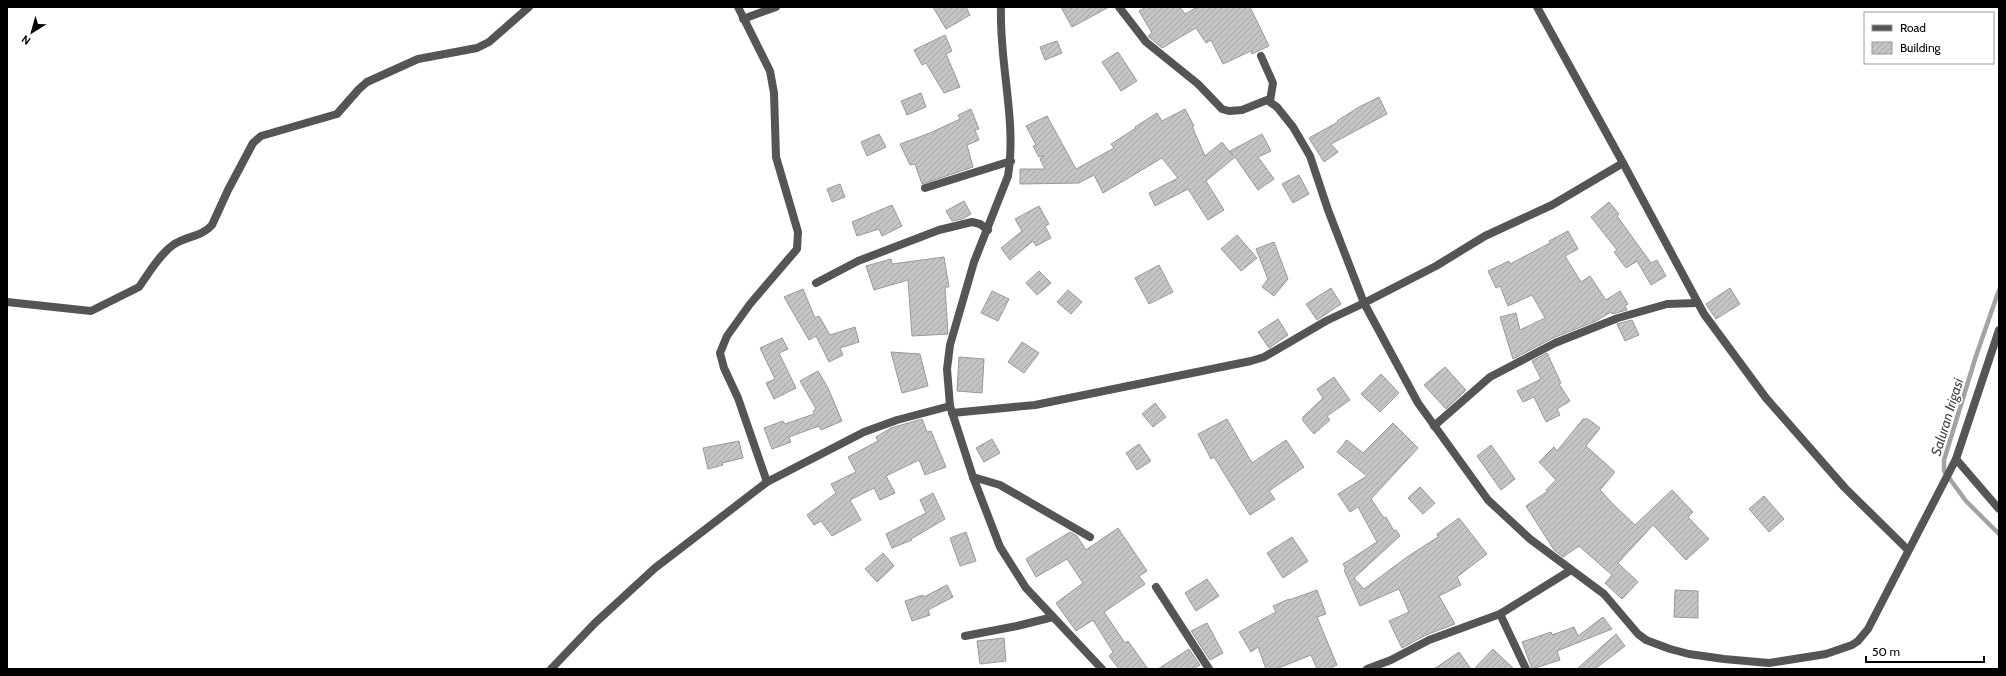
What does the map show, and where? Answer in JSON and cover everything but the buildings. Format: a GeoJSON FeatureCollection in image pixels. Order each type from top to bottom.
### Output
{"type":"FeatureCollection","features":[{"type":"Feature","properties":{"kind":"street"},"geometry":{"type":"LineString","coordinates":[[7,302],[91,311],[132,291],[139,287],[171,246],[183,239],[208,230],[212,225],[253,143],[257,139],[262,136],[337,114],[358,89],[367,82],[418,59],[477,48],[489,42],[529,7]]}},
{"type":"Feature","properties":{"kind":"street"},"geometry":{"type":"LineString","coordinates":[[738,7],[743,19],[758,43],[770,71],[774,93],[776,157],[798,232],[797,249],[750,304],[727,336],[720,353],[724,368],[738,398],[767,482]]}},
{"type":"Feature","properties":{"kind":"street"},"geometry":{"type":"LineString","coordinates":[[743,19],[776,7]]}},
{"type":"Feature","properties":{"kind":"street"},"geometry":{"type":"LineString","coordinates":[[1001,7],[1002,58],[1010,125],[1011,161],[1008,176],[988,230],[974,262],[950,346],[947,369],[951,410],[973,477],[1000,547],[1026,588],[1102,669]]}},
{"type":"Feature","properties":{"kind":"street"},"geometry":{"type":"LineString","coordinates":[[1119,7],[1146,42],[1198,84],[1222,109],[1242,110],[1261,101],[1270,101],[1277,107],[1292,127],[1310,156],[1328,210],[1364,303],[1418,403],[1460,459],[1488,500],[1519,529],[1604,594],[1638,634],[1646,640],[1688,654],[1769,663],[1826,654],[1858,641],[1868,629],[1952,468],[1999,330]]}},
{"type":"Feature","properties":{"kind":"street"},"geometry":{"type":"LineString","coordinates":[[1537,7],[1624,163],[1697,303],[1766,398],[1845,488],[1908,550]]}},
{"type":"Feature","properties":{"kind":"street"},"geometry":{"type":"LineString","coordinates":[[1260,56],[1272,82],[1270,101]]}},
{"type":"Feature","properties":{"kind":"street"},"geometry":{"type":"LineString","coordinates":[[925,188],[1011,161]]}},
{"type":"Feature","properties":{"kind":"street"},"geometry":{"type":"LineString","coordinates":[[552,669],[595,623],[628,592],[661,564],[767,482],[864,432],[897,420],[951,410],[1035,405],[1251,361],[1264,357],[1326,321],[1436,266],[1484,236],[1552,205],[1624,163]]}},
{"type":"Feature","properties":{"kind":"street"},"geometry":{"type":"LineString","coordinates":[[816,283],[858,261],[939,230],[972,222],[980,224],[988,230]]}},
{"type":"Feature","properties":{"kind":"street"},"geometry":{"type":"LineString","coordinates":[[1434,426],[1490,377],[1555,342],[1618,318],[1667,304],[1697,303]]}},
{"type":"Feature","properties":{"kind":"street"},"geometry":{"type":"LineString","coordinates":[[1956,459],[1999,509]]}},
{"type":"Feature","properties":{"kind":"street"},"geometry":{"type":"LineString","coordinates":[[973,477],[1000,485],[1090,537]]}},
{"type":"Feature","properties":{"kind":"street"},"geometry":{"type":"LineString","coordinates":[[1367,669],[1391,660],[1429,640],[1500,614],[1571,570]]}},
{"type":"Feature","properties":{"kind":"street"},"geometry":{"type":"LineString","coordinates":[[1156,587],[1209,669]]}},
{"type":"Feature","properties":{"kind":"street"},"geometry":{"type":"LineString","coordinates":[[1500,614],[1526,669]]}},
{"type":"Feature","properties":{"kind":"street"},"geometry":{"type":"LineString","coordinates":[[965,636],[1053,617]]}},
{"type":"Feature","properties":{"kind":"waterway","name":"Saluran Irigasi"},"geometry":{"type":"LineString","coordinates":[[1999,290],[1976,356],[1944,460],[1944,471],[1966,501],[1999,534]]}}]}
